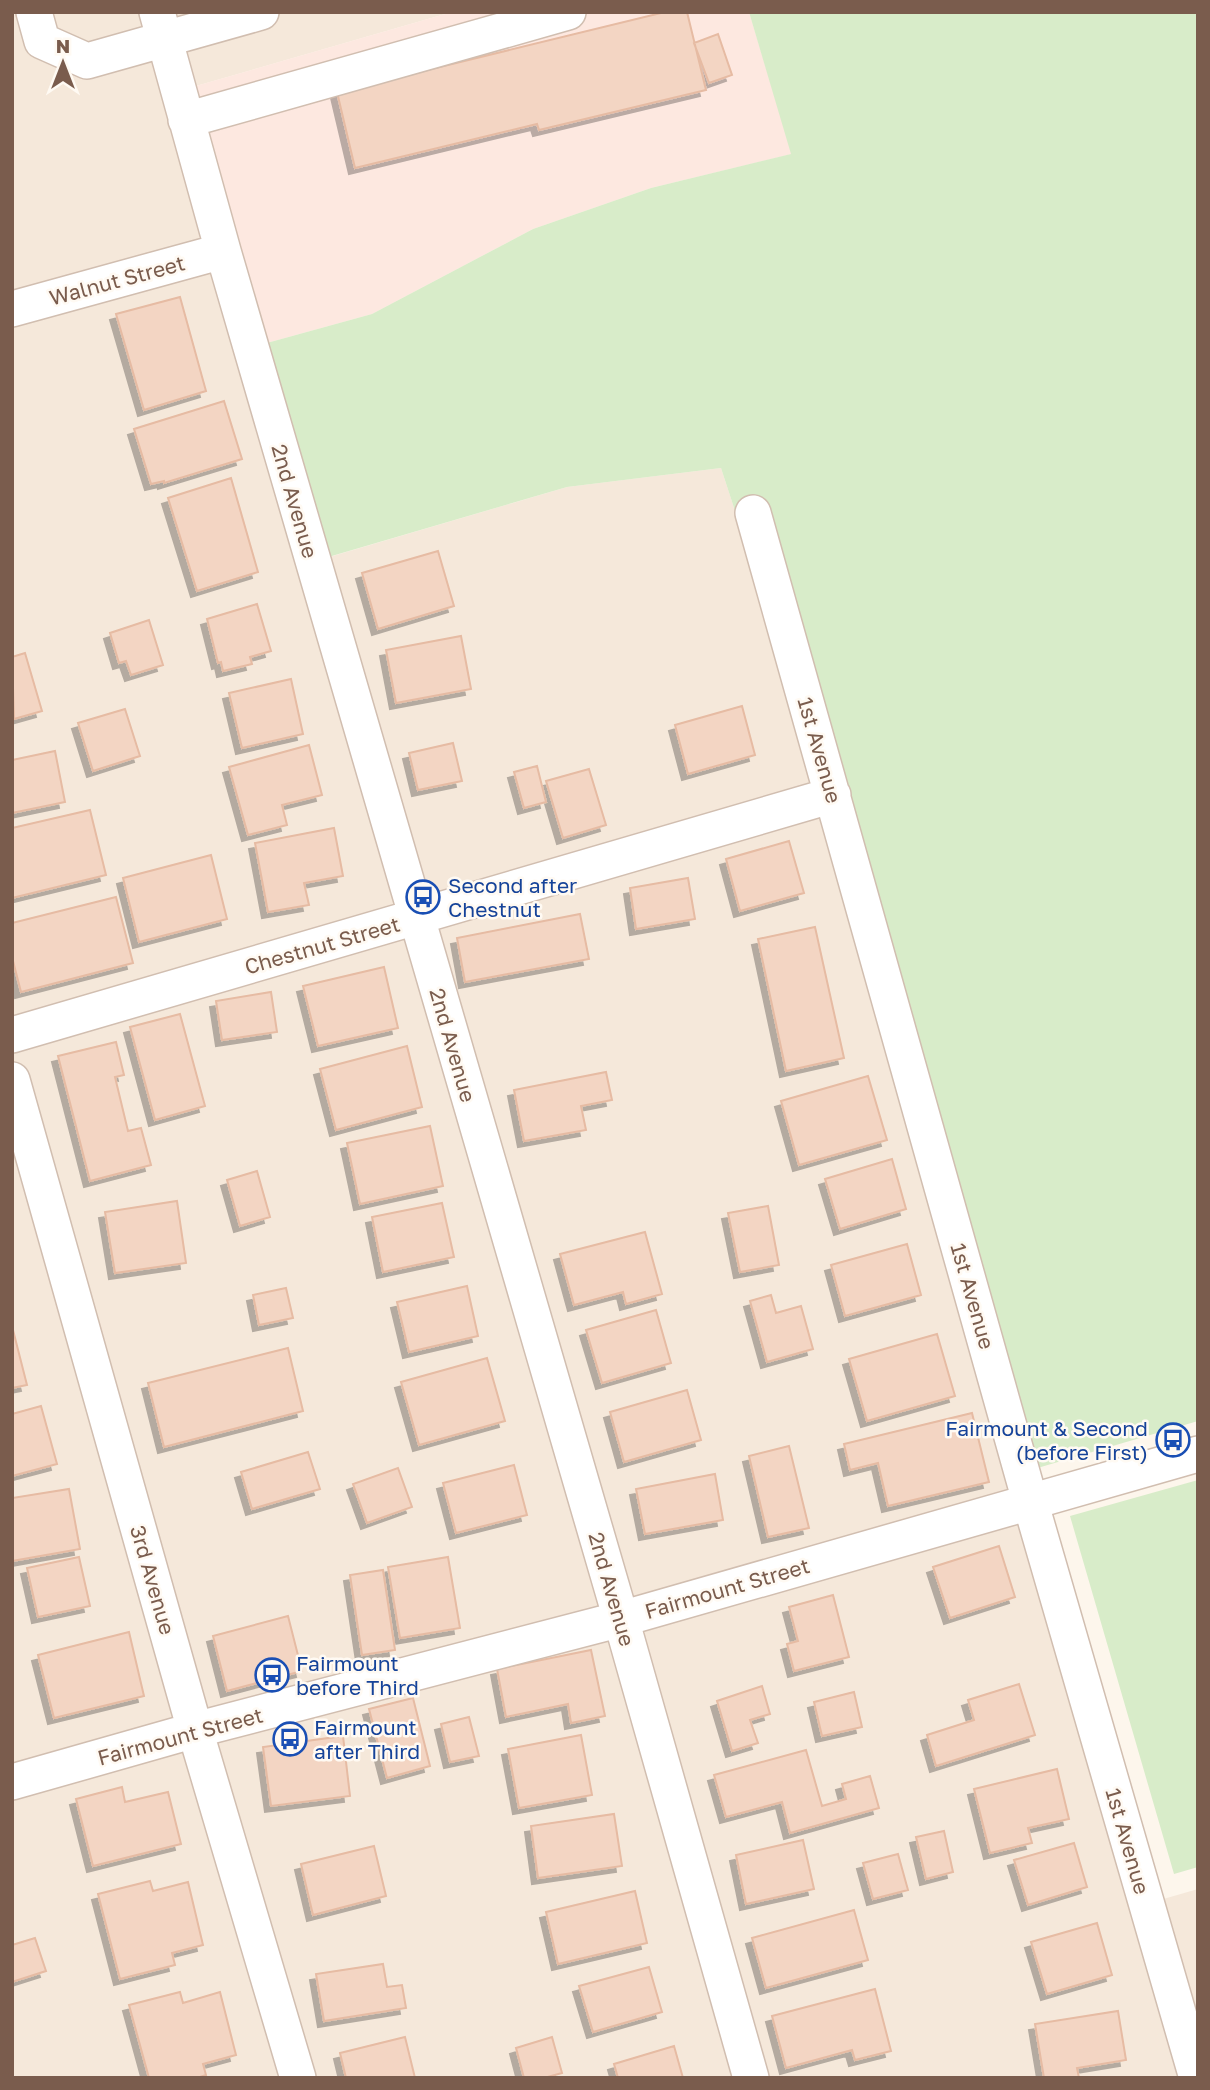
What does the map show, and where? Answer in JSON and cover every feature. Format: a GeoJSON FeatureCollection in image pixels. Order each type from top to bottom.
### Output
{"type":"FeatureCollection","features":[{"type":"Feature","properties":{"kind":"street"},"geometry":{"type":"LineString","coordinates":[[34,12],[42,41],[87,61],[161,26],[261,12]]}},
{"type":"Feature","properties":{"kind":"street"},"geometry":{"type":"LineString","coordinates":[[186,120],[568,12]]}},
{"type":"Feature","properties":{"kind":"street","name":"2nd Avenue"},"geometry":{"type":"LineString","coordinates":[[161,26],[223,251],[621,1619],[751,2078]]}},
{"type":"Feature","properties":{"kind":"street","name":"Walnut Street"},"geometry":{"type":"LineString","coordinates":[[12,309],[223,251]]}},
{"type":"Feature","properties":{"kind":"street","name":"1st Avenue"},"geometry":{"type":"LineString","coordinates":[[753,513],[1030,1501],[1197,2078]]}},
{"type":"Feature","properties":{"kind":"street","name":"Chestnut Street"},"geometry":{"type":"LineString","coordinates":[[12,1035],[833,795]]}},
{"type":"Feature","properties":{"kind":"street","name":"3rd Avenue"},"geometry":{"type":"LineString","coordinates":[[12,1080],[195,1730],[298,2078]]}},
{"type":"Feature","properties":{"kind":"street","name":"Fairmount Street"},"geometry":{"type":"LineString","coordinates":[[12,1782],[195,1730],[621,1619],[1198,1454]]}},
{"type":"Feature","properties":{"kind":"shaded area"},"geometry":{"type":"Polygon","coordinates":[[[12,12],[452,12],[189,88],[326,558],[567,487],[721,468],[829,799],[1153,1902],[1198,1889],[1198,2078],[12,2078],[12,12]]]}},
{"type":"Feature","properties":{"kind":"shaded area"},"geometry":{"type":"Polygon","coordinates":[[[452,12],[749,12],[792,154],[651,188],[533,229],[372,314],[256,346],[189,88],[452,12]]]}},
{"type":"Feature","properties":{"kind":"green space"},"geometry":{"type":"Polygon","coordinates":[[[749,12],[1198,12],[1198,1421],[1017,1474],[829,799],[721,468],[567,487],[325,558],[256,346],[372,314],[533,229],[651,188],[791,154],[749,12]]]}},
{"type":"Feature","properties":{"kind":"green space"},"geometry":{"type":"Polygon","coordinates":[[[1198,1480],[1198,1867],[1174,1874],[1070,1516],[1198,1480]]]}},
{"type":"Feature","properties":{"kind":"building"},"geometry":{"type":"Polygon","coordinates":[[[665,12],[687,12],[706,90],[539,130],[537,124],[355,168],[337,92],[665,12]]]}},
{"type":"Feature","properties":{"kind":"building"},"geometry":{"type":"Polygon","coordinates":[[[718,34],[732,75],[709,83],[694,43],[718,34]]]}},
{"type":"Feature","properties":{"kind":"building"},"geometry":{"type":"Polygon","coordinates":[[[180,297],[206,391],[144,410],[116,314],[180,297]]]}},
{"type":"Feature","properties":{"kind":"building"},"geometry":{"type":"Polygon","coordinates":[[[224,401],[242,459],[164,483],[151,484],[134,429],[224,401]]]}},
{"type":"Feature","properties":{"kind":"building"},"geometry":{"type":"Polygon","coordinates":[[[231,478],[258,572],[197,591],[168,498],[231,478]]]}},
{"type":"Feature","properties":{"kind":"building"},"geometry":{"type":"Polygon","coordinates":[[[438,551],[454,606],[378,629],[362,573],[438,551]]]}},
{"type":"Feature","properties":{"kind":"building"},"geometry":{"type":"Polygon","coordinates":[[[257,604],[271,651],[250,657],[252,664],[223,671],[221,662],[218,663],[207,619],[257,604]]]}},
{"type":"Feature","properties":{"kind":"building"},"geometry":{"type":"Polygon","coordinates":[[[149,620],[163,665],[131,675],[126,661],[119,663],[110,633],[149,620]]]}},
{"type":"Feature","properties":{"kind":"building"},"geometry":{"type":"Polygon","coordinates":[[[461,636],[471,689],[396,703],[386,650],[461,636]]]}},
{"type":"Feature","properties":{"kind":"building"},"geometry":{"type":"Polygon","coordinates":[[[25,653],[42,711],[14,719],[12,657],[25,653]]]}},
{"type":"Feature","properties":{"kind":"building"},"geometry":{"type":"Polygon","coordinates":[[[291,679],[303,734],[242,748],[229,693],[291,679]]]}},
{"type":"Feature","properties":{"kind":"building"},"geometry":{"type":"Polygon","coordinates":[[[742,706],[755,755],[688,774],[675,725],[742,706]]]}},
{"type":"Feature","properties":{"kind":"building"},"geometry":{"type":"Polygon","coordinates":[[[125,709],[140,756],[93,771],[78,723],[125,709]]]}},
{"type":"Feature","properties":{"kind":"building"},"geometry":{"type":"Polygon","coordinates":[[[453,743],[462,781],[418,790],[409,753],[453,743]]]}},
{"type":"Feature","properties":{"kind":"building"},"geometry":{"type":"Polygon","coordinates":[[[309,745],[322,795],[282,805],[287,825],[248,835],[229,767],[309,745]]]}},
{"type":"Feature","properties":{"kind":"building"},"geometry":{"type":"Polygon","coordinates":[[[55,751],[65,802],[12,813],[12,760],[55,751]]]}},
{"type":"Feature","properties":{"kind":"building"},"geometry":{"type":"Polygon","coordinates":[[[537,766],[546,802],[524,808],[514,772],[537,766]]]}},
{"type":"Feature","properties":{"kind":"building"},"geometry":{"type":"Polygon","coordinates":[[[589,769],[606,825],[563,838],[546,781],[589,769]]]}},
{"type":"Feature","properties":{"kind":"building"},"geometry":{"type":"Polygon","coordinates":[[[90,810],[106,875],[12,898],[12,828],[90,810]]]}},
{"type":"Feature","properties":{"kind":"building"},"geometry":{"type":"Polygon","coordinates":[[[334,828],[343,876],[304,883],[309,905],[268,912],[255,843],[334,828]]]}},
{"type":"Feature","properties":{"kind":"building"},"geometry":{"type":"Polygon","coordinates":[[[789,841],[804,893],[740,911],[726,859],[789,841]]]}},
{"type":"Feature","properties":{"kind":"building"},"geometry":{"type":"Polygon","coordinates":[[[211,855],[227,919],[139,942],[123,878],[211,855]]]}},
{"type":"Feature","properties":{"kind":"building"},"geometry":{"type":"Polygon","coordinates":[[[688,878],[695,919],[636,929],[630,888],[688,878]]]}},
{"type":"Feature","properties":{"kind":"building"},"geometry":{"type":"Polygon","coordinates":[[[116,897],[133,963],[21,992],[12,957],[12,923],[116,897]]]}},
{"type":"Feature","properties":{"kind":"building"},"geometry":{"type":"Polygon","coordinates":[[[580,914],[589,959],[465,982],[457,938],[580,914]]]}},
{"type":"Feature","properties":{"kind":"building"},"geometry":{"type":"Polygon","coordinates":[[[815,927],[844,1058],[786,1071],[758,939],[815,927]]]}},
{"type":"Feature","properties":{"kind":"building"},"geometry":{"type":"Polygon","coordinates":[[[384,967],[398,1028],[318,1046],[303,986],[384,967]]]}},
{"type":"Feature","properties":{"kind":"building"},"geometry":{"type":"Polygon","coordinates":[[[271,992],[277,1032],[222,1040],[216,1001],[271,992]]]}},
{"type":"Feature","properties":{"kind":"building"},"geometry":{"type":"Polygon","coordinates":[[[180,1014],[205,1106],[155,1120],[130,1027],[180,1014]]]}},
{"type":"Feature","properties":{"kind":"building"},"geometry":{"type":"Polygon","coordinates":[[[116,1042],[124,1075],[115,1077],[128,1131],[141,1128],[151,1165],[90,1181],[58,1056],[116,1042]]]}},
{"type":"Feature","properties":{"kind":"building"},"geometry":{"type":"Polygon","coordinates":[[[407,1046],[422,1107],[336,1130],[320,1069],[407,1046]]]}},
{"type":"Feature","properties":{"kind":"building"},"geometry":{"type":"Polygon","coordinates":[[[606,1072],[612,1100],[581,1106],[586,1130],[524,1141],[514,1090],[606,1072]]]}},
{"type":"Feature","properties":{"kind":"building"},"geometry":{"type":"Polygon","coordinates":[[[868,1076],[887,1140],[799,1165],[781,1101],[868,1076]]]}},
{"type":"Feature","properties":{"kind":"building"},"geometry":{"type":"Polygon","coordinates":[[[430,1126],[443,1186],[360,1204],[347,1143],[430,1126]]]}},
{"type":"Feature","properties":{"kind":"building"},"geometry":{"type":"Polygon","coordinates":[[[892,1159],[906,1209],[840,1229],[825,1179],[892,1159]]]}},
{"type":"Feature","properties":{"kind":"building"},"geometry":{"type":"Polygon","coordinates":[[[257,1171],[270,1217],[240,1226],[227,1180],[257,1171]]]}},
{"type":"Feature","properties":{"kind":"building"},"geometry":{"type":"Polygon","coordinates":[[[177,1201],[186,1263],[115,1273],[105,1212],[177,1201]]]}},
{"type":"Feature","properties":{"kind":"building"},"geometry":{"type":"Polygon","coordinates":[[[442,1203],[454,1257],[383,1272],[372,1217],[442,1203]]]}},
{"type":"Feature","properties":{"kind":"building"},"geometry":{"type":"Polygon","coordinates":[[[768,1206],[779,1265],[740,1272],[728,1213],[768,1206]]]}},
{"type":"Feature","properties":{"kind":"building"},"geometry":{"type":"Polygon","coordinates":[[[645,1232],[662,1294],[626,1304],[623,1292],[574,1305],[560,1254],[645,1232]]]}},
{"type":"Feature","properties":{"kind":"building"},"geometry":{"type":"Polygon","coordinates":[[[907,1244],[921,1295],[845,1316],[831,1265],[907,1244]]]}},
{"type":"Feature","properties":{"kind":"building"},"geometry":{"type":"Polygon","coordinates":[[[467,1286],[478,1336],[409,1352],[397,1302],[467,1286]]]}},
{"type":"Feature","properties":{"kind":"building"},"geometry":{"type":"Polygon","coordinates":[[[286,1288],[293,1318],[259,1325],[253,1295],[286,1288]]]}},
{"type":"Feature","properties":{"kind":"building"},"geometry":{"type":"Polygon","coordinates":[[[771,1295],[776,1313],[801,1306],[813,1349],[767,1362],[750,1301],[771,1295]]]}},
{"type":"Feature","properties":{"kind":"building"},"geometry":{"type":"Polygon","coordinates":[[[656,1310],[671,1363],[602,1383],[586,1330],[656,1310]]]}},
{"type":"Feature","properties":{"kind":"building"},"geometry":{"type":"Polygon","coordinates":[[[12,1330],[27,1385],[12,1388],[12,1330]]]}},
{"type":"Feature","properties":{"kind":"building"},"geometry":{"type":"Polygon","coordinates":[[[937,1334],[955,1396],[867,1421],[849,1359],[937,1334]]]}},
{"type":"Feature","properties":{"kind":"building"},"geometry":{"type":"Polygon","coordinates":[[[288,1348],[303,1411],[164,1447],[148,1383],[288,1348]]]}},
{"type":"Feature","properties":{"kind":"building"},"geometry":{"type":"Polygon","coordinates":[[[487,1358],[505,1421],[419,1445],[401,1382],[487,1358]]]}},
{"type":"Feature","properties":{"kind":"building"},"geometry":{"type":"Polygon","coordinates":[[[687,1390],[701,1440],[624,1462],[610,1412],[687,1390]]]}},
{"type":"Feature","properties":{"kind":"building"},"geometry":{"type":"Polygon","coordinates":[[[41,1406],[57,1464],[12,1476],[12,1414],[41,1406]]]}},
{"type":"Feature","properties":{"kind":"building"},"geometry":{"type":"Polygon","coordinates":[[[972,1413],[989,1482],[888,1506],[878,1463],[850,1470],[844,1444],[972,1413]]]}},
{"type":"Feature","properties":{"kind":"building"},"geometry":{"type":"Polygon","coordinates":[[[789,1446],[809,1528],[768,1537],[749,1456],[789,1446]]]}},
{"type":"Feature","properties":{"kind":"building"},"geometry":{"type":"Polygon","coordinates":[[[308,1452],[320,1489],[252,1509],[241,1472],[308,1452]]]}},
{"type":"Feature","properties":{"kind":"building"},"geometry":{"type":"Polygon","coordinates":[[[514,1465],[527,1515],[456,1533],[443,1483],[514,1465]]]}},
{"type":"Feature","properties":{"kind":"building"},"geometry":{"type":"Polygon","coordinates":[[[398,1468],[412,1507],[367,1523],[353,1484],[398,1468]]]}},
{"type":"Feature","properties":{"kind":"building"},"geometry":{"type":"Polygon","coordinates":[[[715,1474],[723,1520],[645,1534],[636,1489],[715,1474]]]}},
{"type":"Feature","properties":{"kind":"building"},"geometry":{"type":"Polygon","coordinates":[[[69,1489],[80,1549],[12,1561],[12,1498],[69,1489]]]}},
{"type":"Feature","properties":{"kind":"building"},"geometry":{"type":"Polygon","coordinates":[[[999,1546],[1015,1597],[950,1618],[933,1567],[999,1546]]]}},
{"type":"Feature","properties":{"kind":"building"},"geometry":{"type":"Polygon","coordinates":[[[79,1557],[90,1606],[38,1617],[27,1568],[79,1557]]]}},
{"type":"Feature","properties":{"kind":"building"},"geometry":{"type":"Polygon","coordinates":[[[448,1557],[460,1628],[400,1638],[388,1567],[448,1557]]]}},
{"type":"Feature","properties":{"kind":"building"},"geometry":{"type":"Polygon","coordinates":[[[383,1570],[395,1650],[362,1655],[350,1575],[383,1570]]]}},
{"type":"Feature","properties":{"kind":"building"},"geometry":{"type":"Polygon","coordinates":[[[833,1595],[849,1657],[794,1671],[787,1644],[798,1641],[789,1607],[833,1595]]]}},
{"type":"Feature","properties":{"kind":"building"},"geometry":{"type":"Polygon","coordinates":[[[288,1616],[302,1671],[227,1691],[213,1636],[288,1616]]]}},
{"type":"Feature","properties":{"kind":"building"},"geometry":{"type":"Polygon","coordinates":[[[129,1632],[144,1696],[54,1718],[38,1655],[129,1632]]]}},
{"type":"Feature","properties":{"kind":"building"},"geometry":{"type":"Polygon","coordinates":[[[591,1650],[605,1716],[571,1723],[568,1704],[506,1717],[497,1669],[591,1650]]]}},
{"type":"Feature","properties":{"kind":"building"},"geometry":{"type":"Polygon","coordinates":[[[1019,1684],[1035,1735],[936,1766],[927,1735],[974,1720],[968,1700],[1019,1684]]]}},
{"type":"Feature","properties":{"kind":"building"},"geometry":{"type":"Polygon","coordinates":[[[762,1686],[770,1714],[750,1720],[758,1743],[732,1751],[717,1701],[762,1686]]]}},
{"type":"Feature","properties":{"kind":"building"},"geometry":{"type":"Polygon","coordinates":[[[854,1692],[862,1727],[822,1736],[814,1702],[854,1692]]]}},
{"type":"Feature","properties":{"kind":"building"},"geometry":{"type":"Polygon","coordinates":[[[413,1698],[430,1766],[387,1778],[369,1709],[413,1698]]]}},
{"type":"Feature","properties":{"kind":"building"},"geometry":{"type":"Polygon","coordinates":[[[469,1717],[479,1756],[450,1762],[441,1724],[469,1717]]]}},
{"type":"Feature","properties":{"kind":"building"},"geometry":{"type":"Polygon","coordinates":[[[581,1735],[592,1795],[519,1808],[508,1749],[581,1735]]]}},
{"type":"Feature","properties":{"kind":"building"},"geometry":{"type":"Polygon","coordinates":[[[343,1736],[350,1796],[271,1806],[263,1747],[343,1736]]]}},
{"type":"Feature","properties":{"kind":"building"},"geometry":{"type":"Polygon","coordinates":[[[806,1750],[822,1806],[846,1799],[842,1784],[870,1776],[879,1808],[790,1833],[782,1802],[726,1817],[714,1775],[806,1750]]]}},
{"type":"Feature","properties":{"kind":"building"},"geometry":{"type":"Polygon","coordinates":[[[1057,1769],[1069,1819],[1028,1828],[1032,1843],[990,1853],[974,1789],[1057,1769]]]}},
{"type":"Feature","properties":{"kind":"building"},"geometry":{"type":"Polygon","coordinates":[[[122,1787],[125,1802],[168,1792],[181,1844],[93,1866],[76,1799],[122,1787]]]}},
{"type":"Feature","properties":{"kind":"building"},"geometry":{"type":"Polygon","coordinates":[[[614,1814],[622,1866],[538,1878],[531,1826],[614,1814]]]}},
{"type":"Feature","properties":{"kind":"building"},"geometry":{"type":"Polygon","coordinates":[[[944,1831],[953,1872],[926,1879],[916,1837],[944,1831]]]}},
{"type":"Feature","properties":{"kind":"building"},"geometry":{"type":"Polygon","coordinates":[[[803,1840],[814,1889],[746,1904],[736,1855],[803,1840]]]}},
{"type":"Feature","properties":{"kind":"building"},"geometry":{"type":"Polygon","coordinates":[[[1074,1843],[1087,1887],[1028,1905],[1014,1860],[1074,1843]]]}},
{"type":"Feature","properties":{"kind":"building"},"geometry":{"type":"Polygon","coordinates":[[[374,1846],[386,1896],[313,1915],[301,1864],[374,1846]]]}},
{"type":"Feature","properties":{"kind":"building"},"geometry":{"type":"Polygon","coordinates":[[[898,1854],[908,1890],[873,1899],[863,1863],[898,1854]]]}},
{"type":"Feature","properties":{"kind":"building"},"geometry":{"type":"Polygon","coordinates":[[[150,1881],[153,1891],[188,1882],[203,1945],[172,1953],[175,1965],[120,1979],[98,1894],[150,1881]]]}},
{"type":"Feature","properties":{"kind":"building"},"geometry":{"type":"Polygon","coordinates":[[[635,1891],[647,1943],[558,1964],[546,1912],[635,1891]]]}},
{"type":"Feature","properties":{"kind":"building"},"geometry":{"type":"Polygon","coordinates":[[[854,1910],[868,1960],[766,1988],[752,1938],[854,1910]]]}},
{"type":"Feature","properties":{"kind":"building"},"geometry":{"type":"Polygon","coordinates":[[[1097,1923],[1112,1975],[1047,1994],[1031,1942],[1097,1923]]]}},
{"type":"Feature","properties":{"kind":"building"},"geometry":{"type":"Polygon","coordinates":[[[35,1938],[46,1971],[12,1982],[12,1945],[35,1938]]]}},
{"type":"Feature","properties":{"kind":"building"},"geometry":{"type":"Polygon","coordinates":[[[383,1964],[387,1987],[402,1985],[406,2008],[324,2021],[316,1974],[383,1964]]]}},
{"type":"Feature","properties":{"kind":"building"},"geometry":{"type":"Polygon","coordinates":[[[649,1967],[662,2012],[593,2032],[579,1986],[649,1967]]]}},
{"type":"Feature","properties":{"kind":"building"},"geometry":{"type":"Polygon","coordinates":[[[875,1989],[891,2051],[855,2060],[852,2050],[786,2068],[772,2016],[875,1989]]]}},
{"type":"Feature","properties":{"kind":"building"},"geometry":{"type":"Polygon","coordinates":[[[180,1992],[183,2003],[220,1992],[236,2055],[203,2064],[206,2075],[197,2078],[149,2078],[129,2005],[180,1992]]]}},
{"type":"Feature","properties":{"kind":"building"},"geometry":{"type":"Polygon","coordinates":[[[1118,2011],[1126,2060],[1077,2068],[1079,2078],[1044,2078],[1035,2024],[1118,2011]]]}},
{"type":"Feature","properties":{"kind":"building"},"geometry":{"type":"Polygon","coordinates":[[[405,2037],[415,2078],[346,2078],[340,2053],[405,2037]]]}},
{"type":"Feature","properties":{"kind":"building"},"geometry":{"type":"Polygon","coordinates":[[[552,2037],[562,2073],[544,2078],[524,2078],[516,2048],[552,2037]]]}},
{"type":"Feature","properties":{"kind":"building"},"geometry":{"type":"Polygon","coordinates":[[[674,2046],[683,2078],[618,2078],[614,2064],[674,2046]]]}},
{"type":"Feature","properties":{"kind":"place","name":"Second after Chestnut"},"geometry":{"type":"Point","coordinates":[423,897]}},
{"type":"Feature","properties":{"kind":"place","name":"Fairmount & Second (before First)"},"geometry":{"type":"Point","coordinates":[1173,1440]}},
{"type":"Feature","properties":{"kind":"place","name":"Fairmount before Third"},"geometry":{"type":"Point","coordinates":[272,1675]}},
{"type":"Feature","properties":{"kind":"place","name":"Fairmount after Third"},"geometry":{"type":"Point","coordinates":[290,1739]}}]}
